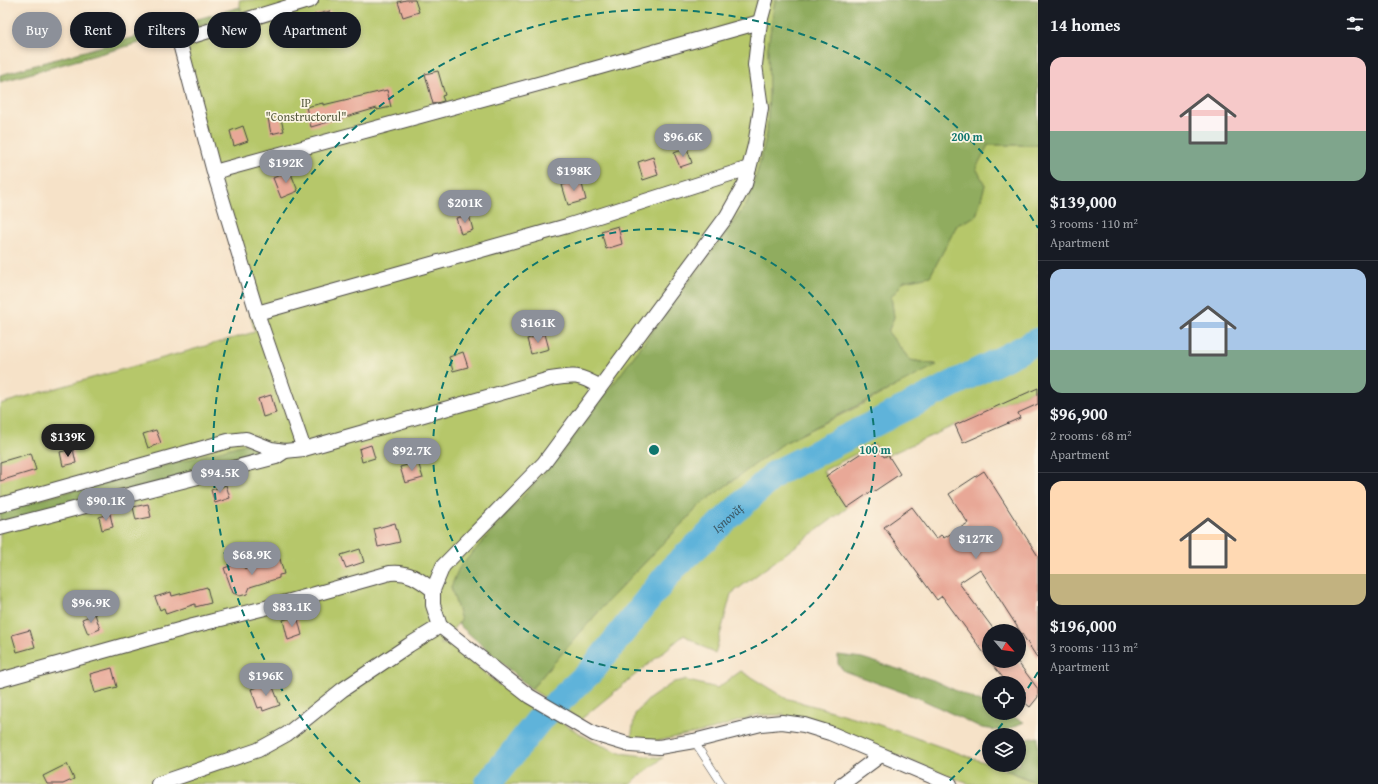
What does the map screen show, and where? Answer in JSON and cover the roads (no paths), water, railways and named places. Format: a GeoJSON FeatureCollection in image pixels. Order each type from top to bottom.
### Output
{"type":"FeatureCollection","features":[{"type":"Feature","properties":{"kind":"street"},"geometry":{"type":"LineString","coordinates":[[304,449],[257,313],[214,172],[178,40],[311,0]]}},
{"type":"Feature","properties":{"kind":"street"},"geometry":{"type":"LineString","coordinates":[[766,0],[760,22],[755,65],[761,108],[755,145],[745,184],[727,216],[544,463],[442,566],[433,590],[433,605],[440,626],[529,696],[594,734],[630,745],[659,747],[694,741],[761,724],[782,722],[804,725],[830,733],[950,784]]}},
{"type":"Feature","properties":{"kind":"street"},"geometry":{"type":"LineString","coordinates":[[214,172],[760,22]]}},
{"type":"Feature","properties":{"kind":"street"},"geometry":{"type":"LineString","coordinates":[[257,313],[567,226],[749,168]]}},
{"type":"Feature","properties":{"kind":"street"},"geometry":{"type":"LineString","coordinates":[[0,505],[234,440],[246,439],[272,449],[304,449],[550,379],[571,375],[589,380],[600,387]]}},
{"type":"Feature","properties":{"kind":"street"},"geometry":{"type":"LineString","coordinates":[[0,528],[276,457],[285,450]]}},
{"type":"Feature","properties":{"kind":"street"},"geometry":{"type":"LineString","coordinates":[[0,680],[390,573],[398,572],[408,574],[422,581],[433,590]]}},
{"type":"Feature","properties":{"kind":"street"},"geometry":{"type":"LineString","coordinates":[[158,784],[258,750],[287,734],[342,690],[440,626]]}},
{"type":"Feature","properties":{"kind":"street"},"geometry":{"type":"LineString","coordinates":[[842,784],[881,755]]}},
{"type":"Feature","properties":{"kind":"lane"},"geometry":{"type":"LineString","coordinates":[[694,741],[722,784]]}},
{"type":"Feature","properties":{"kind":"waterway","name":"Ișnovăț"},"geometry":{"type":"LineString","coordinates":[[488,784],[539,720],[592,670],[673,568],[776,473],[1038,341]]}},
{"type":"Feature","properties":{"kind":"park label","name":"IP \"Constructorul\""},"geometry":{"type":"Point","coordinates":[306,109]}}]}
